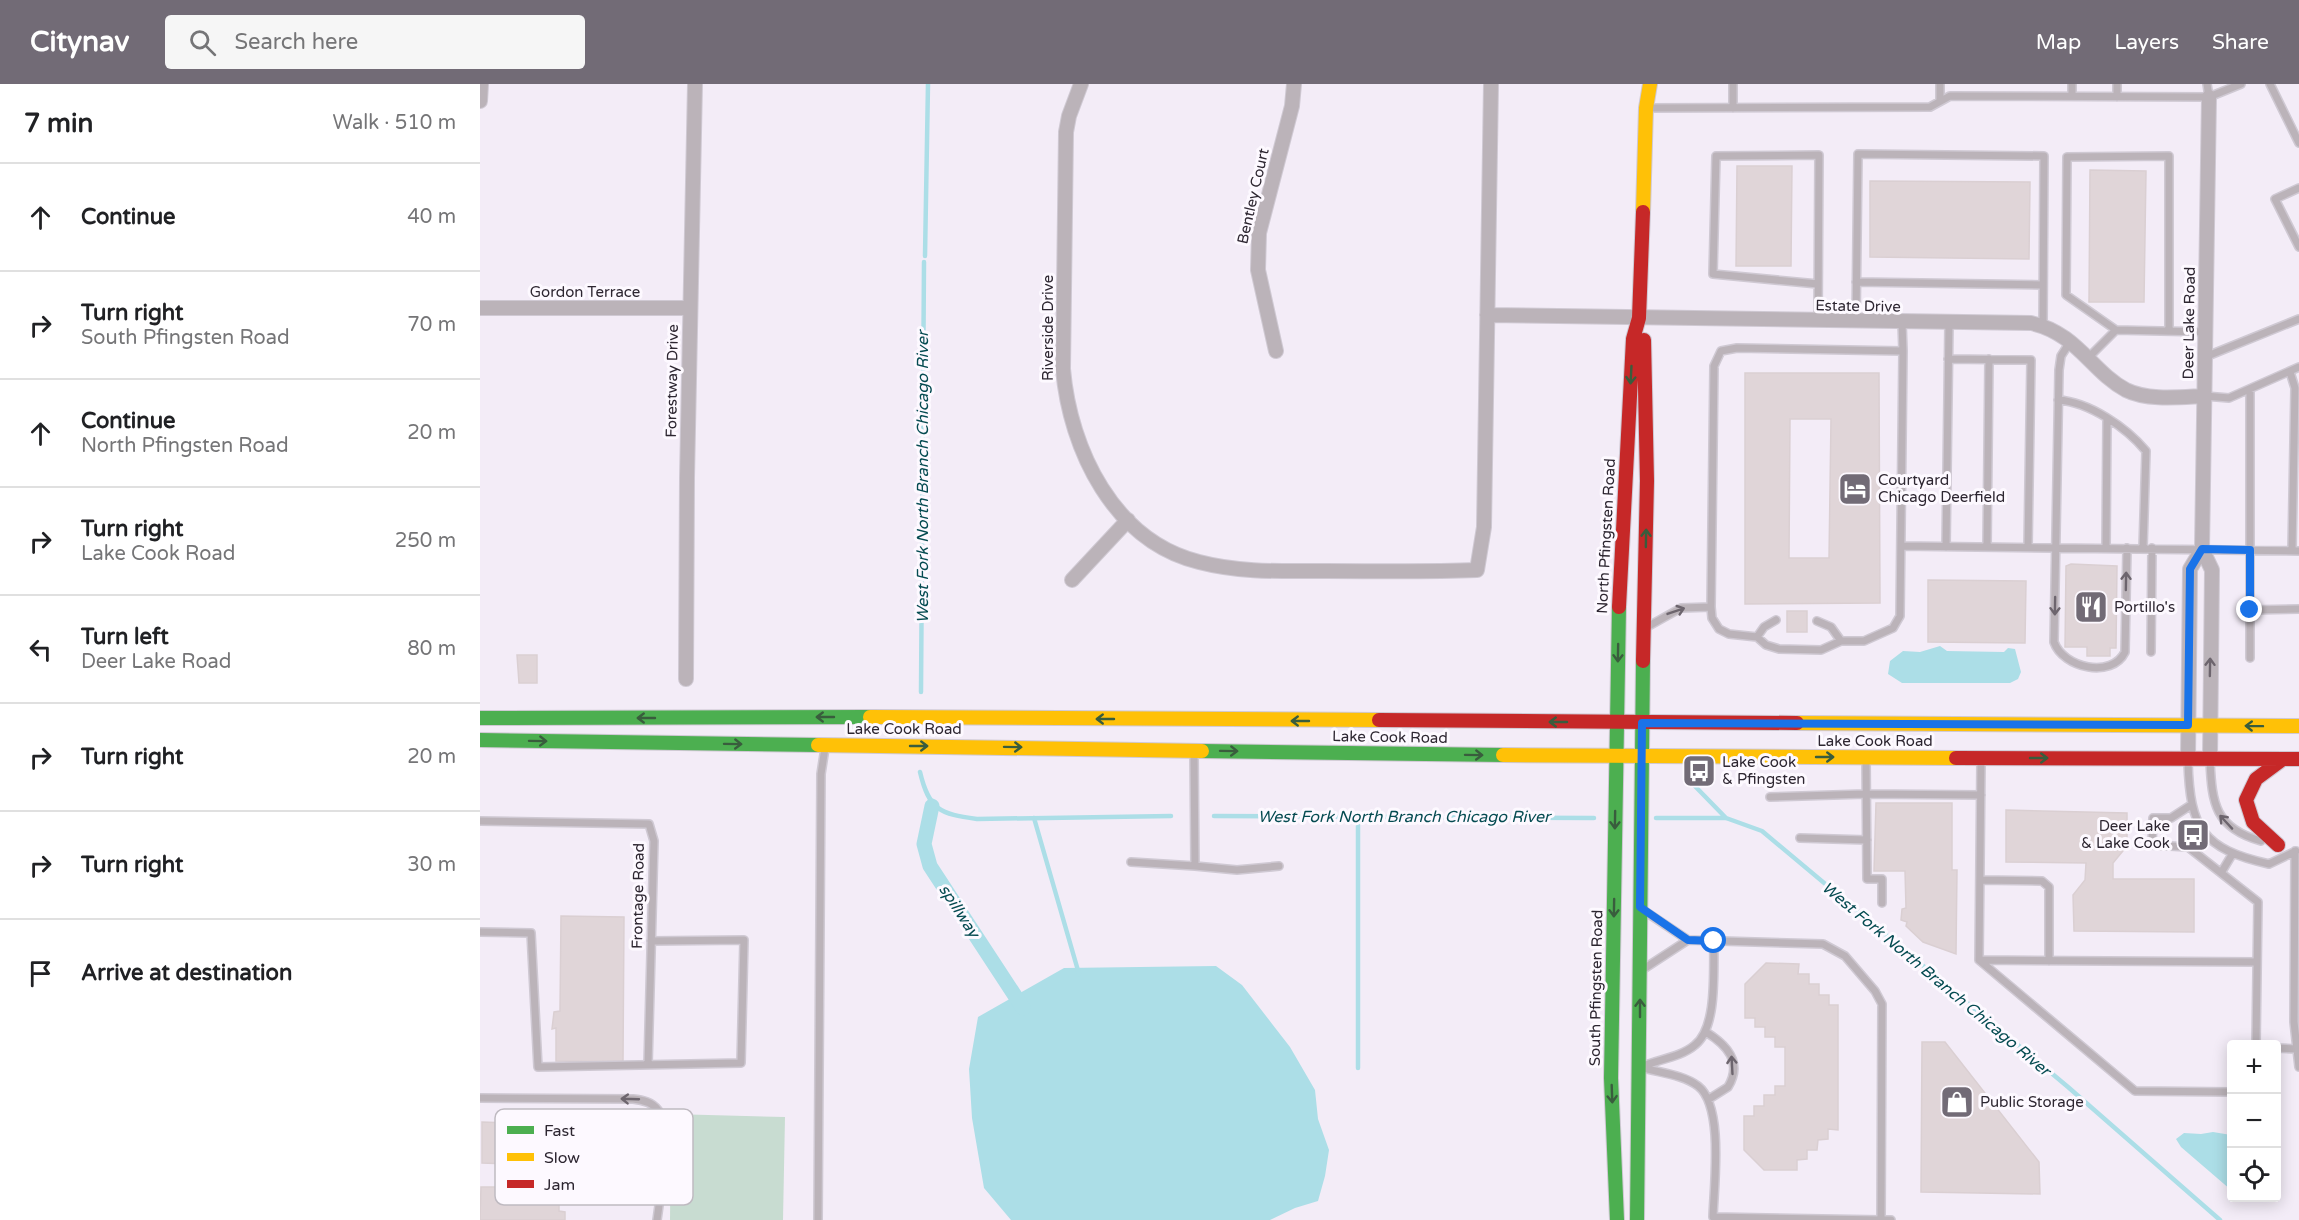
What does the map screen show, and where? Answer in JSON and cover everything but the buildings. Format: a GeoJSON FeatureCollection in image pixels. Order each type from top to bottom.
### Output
{"type":"FeatureCollection","features":[{"type":"Feature","properties":{"kind":"main road","name":"North Pfingsten Road"},"geometry":{"type":"LineString","coordinates":[[1617,757],[1620,554],[1633,339],[1639,318],[1646,108],[1650,84]]}},
{"type":"Feature","properties":{"kind":"main road","name":"North Pfingsten Road"},"geometry":{"type":"LineString","coordinates":[[1639,318],[1644,339],[1647,481],[1641,757]]}},
{"type":"Feature","properties":{"kind":"main road","name":"Lake Cook Road"},"geometry":{"type":"LineString","coordinates":[[480,718],[955,718],[2299,726]]}},
{"type":"Feature","properties":{"kind":"main road","name":"Lake Cook Road"},"geometry":{"type":"LineString","coordinates":[[480,740],[1617,757],[2299,759]]}},
{"type":"Feature","properties":{"kind":"main road","name":"South Pfingsten Road"},"geometry":{"type":"LineString","coordinates":[[1617,757],[1611,1078],[1617,1220]]}},
{"type":"Feature","properties":{"kind":"main road"},"geometry":{"type":"LineString","coordinates":[[1637,1220],[1641,1067],[1641,757]]}},
{"type":"Feature","properties":{"kind":"main road"},"geometry":{"type":"LineString","coordinates":[[2278,845],[2253,825],[2246,804],[2254,779],[2284,759]]}},
{"type":"Feature","properties":{"kind":"street"},"geometry":{"type":"LineString","coordinates":[[480,101],[481,84]]}},
{"type":"Feature","properties":{"kind":"street","name":"Forestway Drive"},"geometry":{"type":"LineString","coordinates":[[686,679],[695,84]]}},
{"type":"Feature","properties":{"kind":"street","name":"Riverside Drive"},"geometry":{"type":"LineString","coordinates":[[1081,84],[1069,116],[1066,132],[1065,393],[1071,418],[1090,469],[1103,492],[1128,520],[1167,550],[1197,562],[1237,569],[1477,570],[1484,527],[1487,315]]}},
{"type":"Feature","properties":{"kind":"street","name":"Bentley Court"},"geometry":{"type":"LineString","coordinates":[[1276,351],[1257,253],[1259,233],[1292,106],[1294,84]]}},
{"type":"Feature","properties":{"kind":"street"},"geometry":{"type":"LineString","coordinates":[[1487,315],[1491,84]]}},
{"type":"Feature","properties":{"kind":"street","name":"Deer Lake Road"},"geometry":{"type":"LineString","coordinates":[[2208,91],[2202,549],[2212,570],[2210,759]]}},
{"type":"Feature","properties":{"kind":"street","name":"Gordon Terrace"},"geometry":{"type":"LineString","coordinates":[[480,308],[690,309]]}},
{"type":"Feature","properties":{"kind":"street","name":"Estate Drive"},"geometry":{"type":"LineString","coordinates":[[1487,315],[1818,322],[2031,323],[2043,326],[2070,342],[2127,390],[2146,395],[2205,396]]}},
{"type":"Feature","properties":{"kind":"street"},"geometry":{"type":"LineString","coordinates":[[1072,580],[1128,520]]}},
{"type":"Feature","properties":{"kind":"street","name":"Deer Lake Road"},"geometry":{"type":"LineString","coordinates":[[2188,759],[2190,569],[2202,549]]}},
{"type":"Feature","properties":{"kind":"lane"},"geometry":{"type":"LineString","coordinates":[[1733,84],[1733,108]]}},
{"type":"Feature","properties":{"kind":"lane"},"geometry":{"type":"LineString","coordinates":[[1940,84],[1940,101]]}},
{"type":"Feature","properties":{"kind":"lane"},"geometry":{"type":"LineString","coordinates":[[2072,84],[2072,96]]}},
{"type":"Feature","properties":{"kind":"lane"},"geometry":{"type":"LineString","coordinates":[[2117,84],[2117,97]]}},
{"type":"Feature","properties":{"kind":"lane"},"geometry":{"type":"LineString","coordinates":[[1646,108],[1930,107],[1950,96],[2117,97],[2208,91],[2241,84]]}},
{"type":"Feature","properties":{"kind":"lane"},"geometry":{"type":"LineString","coordinates":[[2270,84],[2299,143]]}},
{"type":"Feature","properties":{"kind":"lane"},"geometry":{"type":"LineString","coordinates":[[1856,322],[1858,154],[2044,156],[2043,326]]}},
{"type":"Feature","properties":{"kind":"lane"},"geometry":{"type":"LineString","coordinates":[[1818,284],[1713,274],[1716,156],[1819,156],[1818,322]]}},
{"type":"Feature","properties":{"kind":"lane"},"geometry":{"type":"LineString","coordinates":[[2169,331],[2169,156],[2067,158],[2066,295],[2116,330],[2206,332]]}},
{"type":"Feature","properties":{"kind":"lane"},"geometry":{"type":"LineString","coordinates":[[2299,188],[2275,199],[2299,247]]}},
{"type":"Feature","properties":{"kind":"lane"},"geometry":{"type":"LineString","coordinates":[[1856,282],[2043,285]]}},
{"type":"Feature","properties":{"kind":"lane"},"geometry":{"type":"LineString","coordinates":[[2205,357],[2299,319]]}},
{"type":"Feature","properties":{"kind":"lane"},"geometry":{"type":"LineString","coordinates":[[1902,323],[1903,351],[1900,616],[1893,628],[1864,641],[1841,641],[1821,650],[1779,649],[1766,645],[1757,637],[1729,634],[1719,629],[1712,618],[1711,607],[1714,366],[1721,351],[1737,348],[1903,351]]}},
{"type":"Feature","properties":{"kind":"lane"},"geometry":{"type":"LineString","coordinates":[[1946,547],[1948,323]]}},
{"type":"Feature","properties":{"kind":"lane"},"geometry":{"type":"LineString","coordinates":[[2089,357],[2116,330]]}},
{"type":"Feature","properties":{"kind":"lane"},"geometry":{"type":"LineString","coordinates":[[2070,342],[2061,356],[2058,400],[2055,642],[2058,652],[2064,658],[2084,666],[2114,664],[2121,659],[2125,652],[2127,548]]}},
{"type":"Feature","properties":{"kind":"lane"},"geometry":{"type":"LineString","coordinates":[[1948,359],[2031,360],[2028,548]]}},
{"type":"Feature","properties":{"kind":"lane"},"geometry":{"type":"LineString","coordinates":[[1987,547],[1989,359]]}},
{"type":"Feature","properties":{"kind":"lane"},"geometry":{"type":"LineString","coordinates":[[2205,396],[2229,398],[2299,367]]}},
{"type":"Feature","properties":{"kind":"lane"},"geometry":{"type":"LineString","coordinates":[[1901,546],[2296,550],[2295,388],[2290,372]]}},
{"type":"Feature","properties":{"kind":"lane"},"geometry":{"type":"LineString","coordinates":[[2250,389],[2250,658]]}},
{"type":"Feature","properties":{"kind":"lane"},"geometry":{"type":"LineString","coordinates":[[2058,400],[2075,401],[2133,436],[2145,451],[2143,548]]}},
{"type":"Feature","properties":{"kind":"lane"},"geometry":{"type":"LineString","coordinates":[[2106,548],[2107,420]]}},
{"type":"Feature","properties":{"kind":"lane"},"geometry":{"type":"LineString","coordinates":[[2151,652],[2152,549]]}},
{"type":"Feature","properties":{"kind":"lane"},"geometry":{"type":"LineString","coordinates":[[1645,628],[1681,608],[1711,607]]}},
{"type":"Feature","properties":{"kind":"lane"},"geometry":{"type":"LineString","coordinates":[[2250,610],[2299,609]]}},
{"type":"Feature","properties":{"kind":"lane"},"geometry":{"type":"LineString","coordinates":[[1757,637],[1764,627],[1776,620]]}},
{"type":"Feature","properties":{"kind":"lane"},"geometry":{"type":"LineString","coordinates":[[1817,621],[1831,627],[1841,641]]}},
{"type":"Feature","properties":{"kind":"lane"},"geometry":{"type":"LineString","coordinates":[[818,1220],[821,774],[825,745]]}},
{"type":"Feature","properties":{"kind":"lane"},"geometry":{"type":"LineString","coordinates":[[1194,750],[1196,866]]}},
{"type":"Feature","properties":{"kind":"lane"},"geometry":{"type":"LineString","coordinates":[[1866,758],[1867,879],[1882,879],[1882,903]]}},
{"type":"Feature","properties":{"kind":"lane"},"geometry":{"type":"LineString","coordinates":[[1979,960],[1981,758]]}},
{"type":"Feature","properties":{"kind":"lane"},"geometry":{"type":"LineString","coordinates":[[2188,759],[2191,805],[2202,832],[2232,853],[2269,864],[2297,851]]}},
{"type":"Feature","properties":{"kind":"lane"},"geometry":{"type":"LineString","coordinates":[[2210,759],[2213,800],[2225,823],[2242,836],[2297,851]]}},
{"type":"Feature","properties":{"kind":"lane"},"geometry":{"type":"LineString","coordinates":[[1770,797],[1865,794],[1981,795]]}},
{"type":"Feature","properties":{"kind":"lane"},"geometry":{"type":"LineString","coordinates":[[2191,805],[2170,818],[2153,818],[2152,845],[2188,847],[2258,902],[2256,1040]]}},
{"type":"Feature","properties":{"kind":"lane","name":"Frontage Road"},"geometry":{"type":"LineString","coordinates":[[480,821],[649,824],[654,841],[648,1065]]}},
{"type":"Feature","properties":{"kind":"lane"},"geometry":{"type":"LineString","coordinates":[[1800,838],[1867,840]]}},
{"type":"Feature","properties":{"kind":"lane"},"geometry":{"type":"LineString","coordinates":[[2297,851],[2294,1022],[2299,1067]]}},
{"type":"Feature","properties":{"kind":"lane"},"geometry":{"type":"LineString","coordinates":[[2221,873],[2232,853]]}},
{"type":"Feature","properties":{"kind":"lane"},"geometry":{"type":"LineString","coordinates":[[1131,862],[1237,870],[1279,866]]}},
{"type":"Feature","properties":{"kind":"lane"},"geometry":{"type":"LineString","coordinates":[[1980,880],[2042,881],[2049,887],[2049,961]]}},
{"type":"Feature","properties":{"kind":"lane"},"geometry":{"type":"LineString","coordinates":[[1640,907],[1688,940],[1805,941],[1823,944],[1845,956],[1875,991],[1882,1004],[1881,1220]]}},
{"type":"Feature","properties":{"kind":"lane"},"geometry":{"type":"LineString","coordinates":[[480,932],[531,933],[538,1067],[741,1063],[744,940],[651,941]]}},
{"type":"Feature","properties":{"kind":"lane"},"geometry":{"type":"LineString","coordinates":[[1640,972],[1688,940]]}},
{"type":"Feature","properties":{"kind":"lane"},"geometry":{"type":"LineString","coordinates":[[1641,1067],[1684,1052],[1695,1045],[1706,1032],[1712,1004],[1714,941]]}},
{"type":"Feature","properties":{"kind":"lane"},"geometry":{"type":"LineString","coordinates":[[1979,960],[2257,962]]}},
{"type":"Feature","properties":{"kind":"lane"},"geometry":{"type":"LineString","coordinates":[[1979,960],[2135,1092],[2227,1092]]}},
{"type":"Feature","properties":{"kind":"lane"},"geometry":{"type":"LineString","coordinates":[[1706,1032],[1728,1048],[1734,1066],[1728,1087],[1709,1099]]}},
{"type":"Feature","properties":{"kind":"lane"},"geometry":{"type":"LineString","coordinates":[[2281,1048],[2297,1049]]}},
{"type":"Feature","properties":{"kind":"lane"},"geometry":{"type":"LineString","coordinates":[[1641,1067],[1687,1080],[1697,1085],[1709,1099],[1714,1121],[1713,1219],[1891,1220]]}},
{"type":"Feature","properties":{"kind":"lane"},"geometry":{"type":"LineString","coordinates":[[480,1098],[633,1099],[651,1104],[657,1109]]}},
{"type":"Feature","properties":{"kind":"lane"},"geometry":{"type":"LineString","coordinates":[[657,1220],[659,1205]]}},
{"type":"Feature","properties":{"kind":"green space"},"geometry":{"type":"Polygon","coordinates":[[[693,1115],[785,1117],[783,1220],[670,1220],[670,1205],[693,1205],[693,1115]]]}},
{"type":"Feature","properties":{"kind":"water"},"geometry":{"type":"Polygon","coordinates":[[[1940,646],[1947,651],[2004,652],[2008,648],[2015,649],[2021,672],[2018,679],[2010,683],[1902,683],[1888,674],[1890,661],[1903,651],[1920,652],[1940,646]]]}},
{"type":"Feature","properties":{"kind":"water"},"geometry":{"type":"Polygon","coordinates":[[[1216,966],[1242,985],[1290,1047],[1315,1090],[1318,1119],[1329,1150],[1318,1201],[1295,1208],[1270,1220],[1011,1220],[984,1188],[972,1118],[969,1069],[978,1017],[1064,968],[1216,966]]]}},
{"type":"Feature","properties":{"kind":"water"},"geometry":{"type":"Polygon","coordinates":[[[2213,1132],[2227,1134],[2227,1187],[2181,1147],[2176,1139],[2184,1133],[2213,1132]]]}},
{"type":"Feature","properties":{"kind":"waterway","name":"West Fork North Branch Chicago River"},"geometry":{"type":"LineString","coordinates":[[925,256],[928,84]]}},
{"type":"Feature","properties":{"kind":"waterway","name":"West Fork North Branch Chicago River"},"geometry":{"type":"LineString","coordinates":[[921,692],[924,262]]}},
{"type":"Feature","properties":{"kind":"waterway","name":"West Fork North Branch Chicago River"},"geometry":{"type":"LineString","coordinates":[[920,772],[932,802],[945,812],[964,817],[977,819],[1171,816]]}},
{"type":"Feature","properties":{"kind":"waterway"},"geometry":{"type":"LineString","coordinates":[[1688,779],[1726,818]]}},
{"type":"Feature","properties":{"kind":"waterway","name":"spillway"},"geometry":{"type":"LineString","coordinates":[[932,806],[924,844],[930,866],[1023,1008]]}},
{"type":"Feature","properties":{"kind":"waterway","name":"West Fork North Branch Chicago River"},"geometry":{"type":"LineString","coordinates":[[1214,816],[1594,818]]}},
{"type":"Feature","properties":{"kind":"waterway"},"geometry":{"type":"LineString","coordinates":[[1358,817],[1358,1068]]}},
{"type":"Feature","properties":{"kind":"waterway"},"geometry":{"type":"LineString","coordinates":[[1034,818],[1079,974]]}},
{"type":"Feature","properties":{"kind":"waterway","name":"West Fork North Branch Chicago River"},"geometry":{"type":"LineString","coordinates":[[1656,818],[1726,818],[1762,831],[2068,1087],[2220,1220]]}},
{"type":"Feature","properties":{"kind":"traffic: fast"},"geometry":{"type":"LineString","coordinates":[[1617,1220],[1611,1078],[1619,607]]}},
{"type":"Feature","properties":{"kind":"traffic: fast"},"geometry":{"type":"LineString","coordinates":[[1637,1220],[1643,661]]}},
{"type":"Feature","properties":{"kind":"traffic: fast"},"geometry":{"type":"LineString","coordinates":[[480,718],[870,717]]}},
{"type":"Feature","properties":{"kind":"traffic: fast"},"geometry":{"type":"LineString","coordinates":[[480,740],[818,745]]}},
{"type":"Feature","properties":{"kind":"traffic: fast"},"geometry":{"type":"LineString","coordinates":[[1202,751],[1503,755]]}},
{"type":"Feature","properties":{"kind":"traffic: slow"},"geometry":{"type":"LineString","coordinates":[[1643,212],[1646,108],[1650,84]]}},
{"type":"Feature","properties":{"kind":"traffic: slow"},"geometry":{"type":"LineString","coordinates":[[870,717],[1379,720]]}},
{"type":"Feature","properties":{"kind":"traffic: slow"},"geometry":{"type":"LineString","coordinates":[[1797,723],[2299,726]]}},
{"type":"Feature","properties":{"kind":"traffic: slow"},"geometry":{"type":"LineString","coordinates":[[818,745],[1202,751]]}},
{"type":"Feature","properties":{"kind":"traffic: slow"},"geometry":{"type":"LineString","coordinates":[[1503,755],[1956,758]]}},
{"type":"Feature","properties":{"kind":"traffic: jam"},"geometry":{"type":"LineString","coordinates":[[1619,607],[1633,339],[1639,318],[1643,212]]}},
{"type":"Feature","properties":{"kind":"traffic: jam"},"geometry":{"type":"LineString","coordinates":[[1643,661],[1647,481],[1644,340]]}},
{"type":"Feature","properties":{"kind":"traffic: jam"},"geometry":{"type":"LineString","coordinates":[[1379,720],[1797,723]]}},
{"type":"Feature","properties":{"kind":"traffic: jam"},"geometry":{"type":"LineString","coordinates":[[1956,758],[2299,759]]}},
{"type":"Feature","properties":{"kind":"traffic: jam"},"geometry":{"type":"LineString","coordinates":[[2278,845],[2253,822],[2246,800],[2256,779],[2283,759]]}},
{"type":"Feature","properties":{"kind":"place","name":"Courtyard Chicago Deerfield"},"geometry":{"type":"Point","coordinates":[1855,489]}},
{"type":"Feature","properties":{"kind":"place","name":"Portillo's"},"geometry":{"type":"Point","coordinates":[2091,607]}},
{"type":"Feature","properties":{"kind":"place","name":"Lake Cook & Pfingsten"},"geometry":{"type":"Point","coordinates":[1699,771]}},
{"type":"Feature","properties":{"kind":"place","name":"Deer Lake & Lake Cook"},"geometry":{"type":"Point","coordinates":[2193,835]}},
{"type":"Feature","properties":{"kind":"place","name":"Public Storage"},"geometry":{"type":"Point","coordinates":[1957,1102]}},
{"type":"Feature","properties":{"kind":"route"},"geometry":{"type":"LineString","coordinates":[[1714,941],[1688,940],[1640,907],[1642,723],[2188,725],[2190,569],[2202,549],[2250,550],[2250,610]]}}]}
